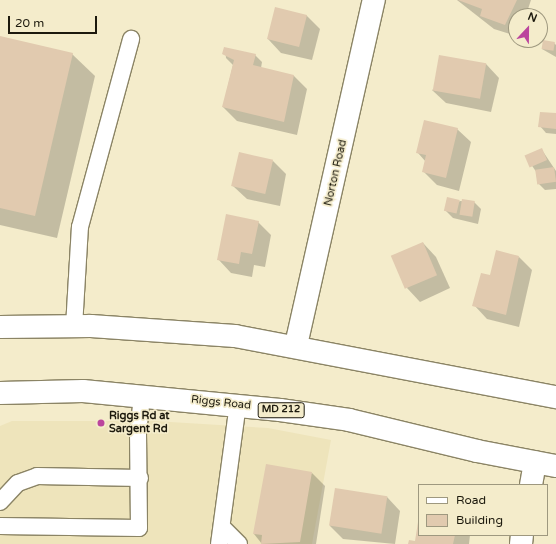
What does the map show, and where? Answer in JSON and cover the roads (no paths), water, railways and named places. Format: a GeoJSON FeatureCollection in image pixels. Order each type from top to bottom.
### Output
{"type":"FeatureCollection","features":[{"type":"Feature","properties":{"kind":"main road","name":"Norton Road"},"geometry":{"type":"LineString","coordinates":[[296,345],[374,0]]}},
{"type":"Feature","properties":{"kind":"main road"},"geometry":{"type":"LineString","coordinates":[[0,327],[74,327],[187,331],[296,345],[556,397]]}},
{"type":"Feature","properties":{"kind":"main road","name":"Riggs Road"},"geometry":{"type":"LineString","coordinates":[[0,393],[83,391],[238,404],[349,420],[556,466]]}},
{"type":"Feature","properties":{"kind":"main road"},"geometry":{"type":"LineString","coordinates":[[531,484],[535,462]]}},
{"type":"Feature","properties":{"kind":"lane"},"geometry":{"type":"LineString","coordinates":[[74,327],[80,227],[131,39]]}},
{"type":"Feature","properties":{"kind":"lane"},"geometry":{"type":"LineString","coordinates":[[0,526],[139,528],[140,478],[138,434],[142,396]]}},
{"type":"Feature","properties":{"kind":"lane"},"geometry":{"type":"LineString","coordinates":[[219,544],[238,404]]}},
{"type":"Feature","properties":{"kind":"lane"},"geometry":{"type":"LineString","coordinates":[[0,502],[18,483],[37,476],[140,478]]}},
{"type":"Feature","properties":{"kind":"lane"},"geometry":{"type":"LineString","coordinates":[[222,527],[239,544]]}},
{"type":"Feature","properties":{"kind":"place","name":"Riggs Rd at Sargent Rd"},"geometry":{"type":"Point","coordinates":[101,423]}}]}
